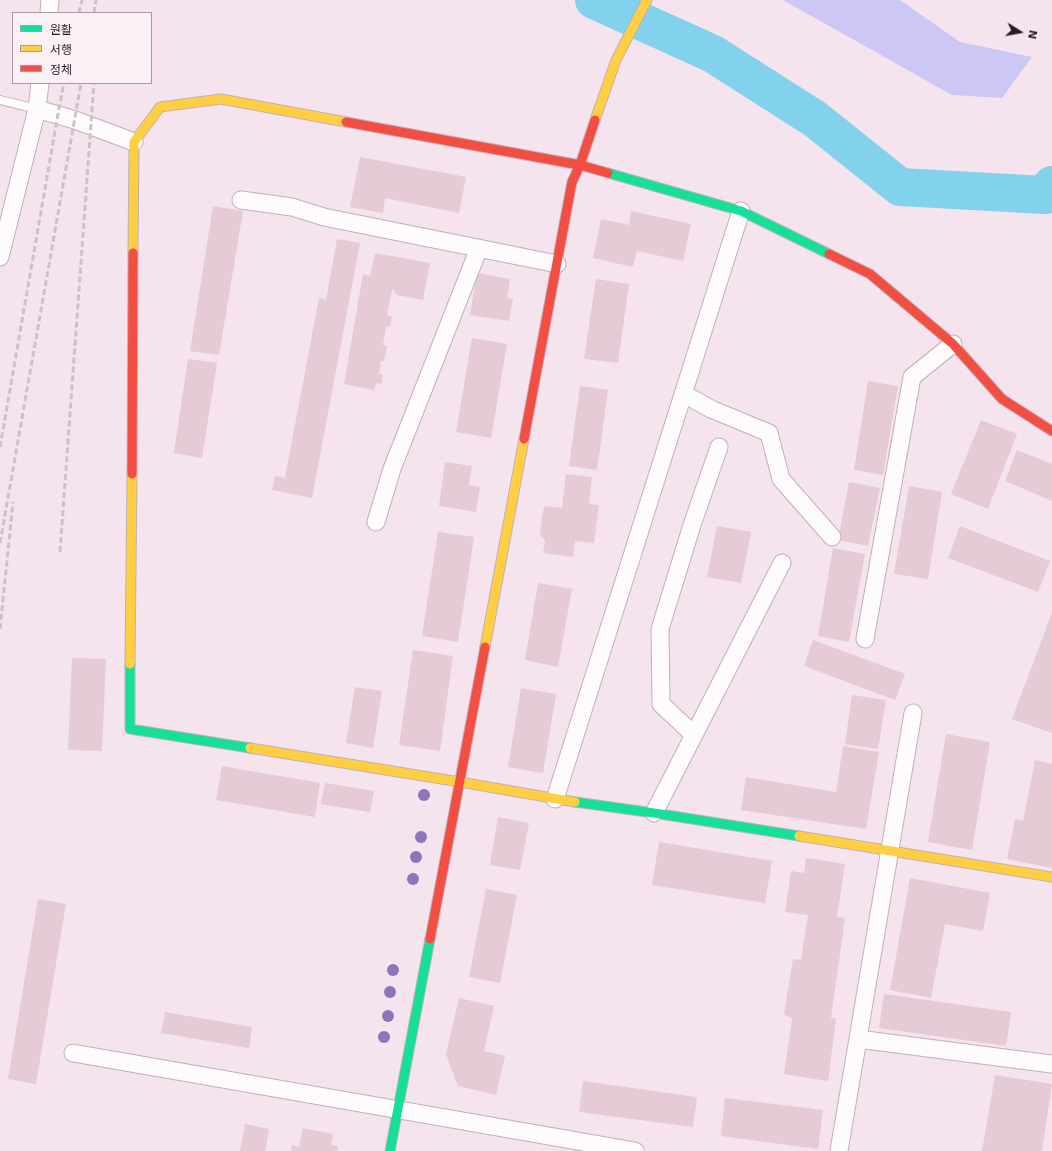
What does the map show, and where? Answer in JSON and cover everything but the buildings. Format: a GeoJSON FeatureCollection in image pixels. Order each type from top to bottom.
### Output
{"type":"FeatureCollection","features":[{"type":"Feature","properties":{"kind":"street"},"geometry":{"type":"LineString","coordinates":[[48,12],[50,0]]}},
{"type":"Feature","properties":{"kind":"street"},"geometry":{"type":"LineString","coordinates":[[390,1151],[572,182],[580,165],[616,60],[647,1]]}},
{"type":"Feature","properties":{"kind":"street"},"geometry":{"type":"LineString","coordinates":[[0,257],[37,109],[40,84]]}},
{"type":"Feature","properties":{"kind":"street"},"geometry":{"type":"LineString","coordinates":[[1052,430],[1002,399],[954,344],[870,274],[741,211],[580,165],[220,99],[160,107],[134,142],[130,729],[460,782],[555,799],[654,813],[1052,877]]}},
{"type":"Feature","properties":{"kind":"street"},"geometry":{"type":"LineString","coordinates":[[37,109],[75,120],[134,142]]}},
{"type":"Feature","properties":{"kind":"street"},"geometry":{"type":"LineString","coordinates":[[241,200],[292,207],[324,217],[557,264]]}},
{"type":"Feature","properties":{"kind":"street"},"geometry":{"type":"LineString","coordinates":[[555,799],[741,211]]}},
{"type":"Feature","properties":{"kind":"street"},"geometry":{"type":"LineString","coordinates":[[376,522],[392,469],[479,248]]}},
{"type":"Feature","properties":{"kind":"street"},"geometry":{"type":"LineString","coordinates":[[865,639],[912,377],[954,344]]}},
{"type":"Feature","properties":{"kind":"street"},"geometry":{"type":"LineString","coordinates":[[684,394],[711,409],[769,434],[781,479],[832,537]]}},
{"type":"Feature","properties":{"kind":"street"},"geometry":{"type":"LineString","coordinates":[[694,735],[661,704],[660,629],[692,525],[719,447]]}},
{"type":"Feature","properties":{"kind":"street"},"geometry":{"type":"LineString","coordinates":[[654,813],[782,564]]}},
{"type":"Feature","properties":{"kind":"street"},"geometry":{"type":"LineString","coordinates":[[839,1151],[913,713]]}},
{"type":"Feature","properties":{"kind":"street"},"geometry":{"type":"LineString","coordinates":[[858,1039],[1052,1064]]}},
{"type":"Feature","properties":{"kind":"street"},"geometry":{"type":"LineString","coordinates":[[73,1053],[635,1151]]}},
{"type":"Feature","properties":{"kind":"lane"},"geometry":{"type":"LineString","coordinates":[[0,100],[37,109]]}},
{"type":"Feature","properties":{"kind":"shaded area"},"geometry":{"type":"Polygon","coordinates":[[[783,0],[900,0],[960,42],[1032,57],[1002,98],[952,95],[783,0]]]}},
{"type":"Feature","properties":{"kind":"waterway"},"geometry":{"type":"LineString","coordinates":[[594,0],[713,54],[815,119],[900,187],[1045,195],[1052,185]]}},
{"type":"Feature","properties":{"kind":"railway"},"geometry":{"type":"LineString","coordinates":[[79,12],[82,0]]}},
{"type":"Feature","properties":{"kind":"railway"},"geometry":{"type":"LineString","coordinates":[[94,12],[96,0]]}},
{"type":"Feature","properties":{"kind":"railway"},"geometry":{"type":"LineString","coordinates":[[0,447],[64,84]]}},
{"type":"Feature","properties":{"kind":"railway"},"geometry":{"type":"LineString","coordinates":[[0,543],[81,84]]}},
{"type":"Feature","properties":{"kind":"railway"},"geometry":{"type":"LineString","coordinates":[[60,552],[94,84]]}},
{"type":"Feature","properties":{"kind":"railway"},"geometry":{"type":"LineString","coordinates":[[0,629],[13,502]]}},
{"type":"Feature","properties":{"kind":"traffic: fast"},"geometry":{"type":"LineString","coordinates":[[608,173],[741,211],[829,254]]}},
{"type":"Feature","properties":{"kind":"traffic: fast"},"geometry":{"type":"LineString","coordinates":[[130,664],[130,729],[250,748]]}},
{"type":"Feature","properties":{"kind":"traffic: fast"},"geometry":{"type":"LineString","coordinates":[[575,802],[799,836]]}},
{"type":"Feature","properties":{"kind":"traffic: fast"},"geometry":{"type":"LineString","coordinates":[[390,1151],[430,939]]}},
{"type":"Feature","properties":{"kind":"traffic: slow"},"geometry":{"type":"LineString","coordinates":[[595,120],[616,60],[647,0]]}},
{"type":"Feature","properties":{"kind":"traffic: slow"},"geometry":{"type":"LineString","coordinates":[[133,253],[134,142],[160,107],[221,99],[346,122]]}},
{"type":"Feature","properties":{"kind":"traffic: slow"},"geometry":{"type":"LineString","coordinates":[[485,647],[524,439]]}},
{"type":"Feature","properties":{"kind":"traffic: slow"},"geometry":{"type":"LineString","coordinates":[[130,664],[132,474]]}},
{"type":"Feature","properties":{"kind":"traffic: slow"},"geometry":{"type":"LineString","coordinates":[[250,748],[575,802]]}},
{"type":"Feature","properties":{"kind":"traffic: slow"},"geometry":{"type":"LineString","coordinates":[[799,836],[1052,877]]}},
{"type":"Feature","properties":{"kind":"traffic: jam"},"geometry":{"type":"LineString","coordinates":[[524,439],[572,182],[580,165],[595,120]]}},
{"type":"Feature","properties":{"kind":"traffic: jam"},"geometry":{"type":"LineString","coordinates":[[346,122],[580,165],[608,173]]}},
{"type":"Feature","properties":{"kind":"traffic: jam"},"geometry":{"type":"LineString","coordinates":[[132,474],[133,253]]}},
{"type":"Feature","properties":{"kind":"traffic: jam"},"geometry":{"type":"LineString","coordinates":[[829,254],[870,274],[953,344],[1002,399],[1052,431]]}},
{"type":"Feature","properties":{"kind":"traffic: jam"},"geometry":{"type":"LineString","coordinates":[[430,939],[485,647]]}}]}
